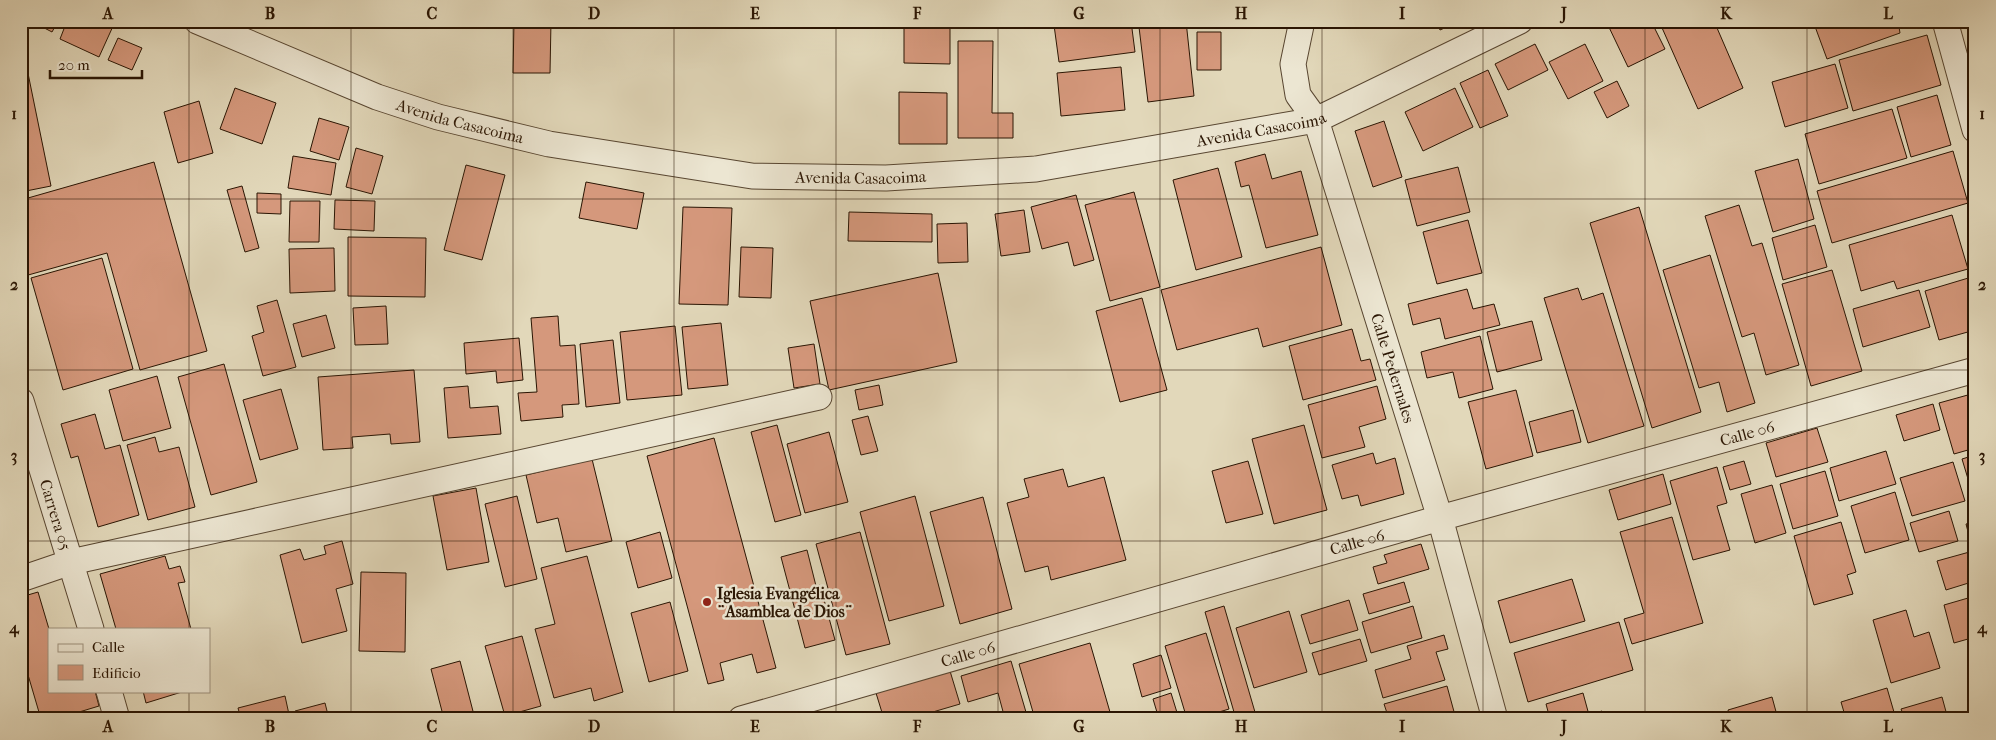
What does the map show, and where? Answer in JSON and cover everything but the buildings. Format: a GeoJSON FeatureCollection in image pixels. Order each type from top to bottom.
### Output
{"type":"FeatureCollection","features":[{"type":"Feature","properties":{"kind":"street","name":"Avenida Casacoima"},"geometry":{"type":"LineString","coordinates":[[197,21],[377,97],[438,117],[549,144],[752,176],[886,178],[1036,169],[1316,120],[1520,21]]}},
{"type":"Feature","properties":{"kind":"street","name":"Calle Pedernales"},"geometry":{"type":"LineString","coordinates":[[1302,21],[1293,64],[1298,95],[1316,120],[1440,518],[1495,719]]}},
{"type":"Feature","properties":{"kind":"street"},"geometry":{"type":"LineString","coordinates":[[1945,21],[1975,130]]}},
{"type":"Feature","properties":{"kind":"street","name":"Calle 06"},"geometry":{"type":"LineString","coordinates":[[741,719],[1440,518],[1975,370]]}},
{"type":"Feature","properties":{"kind":"street"},"geometry":{"type":"LineString","coordinates":[[21,579],[71,562],[819,397]]}},
{"type":"Feature","properties":{"kind":"street","name":"Carrera 05"},"geometry":{"type":"LineString","coordinates":[[21,400],[91,628]]}},
{"type":"Feature","properties":{"kind":"street"},"geometry":{"type":"LineString","coordinates":[[109,692],[117,719]]}},
{"type":"Feature","properties":{"kind":"place","name":"Iglesia Evangélica ¨Asamblea de Dios¨"},"geometry":{"type":"Point","coordinates":[707,602]}}]}
